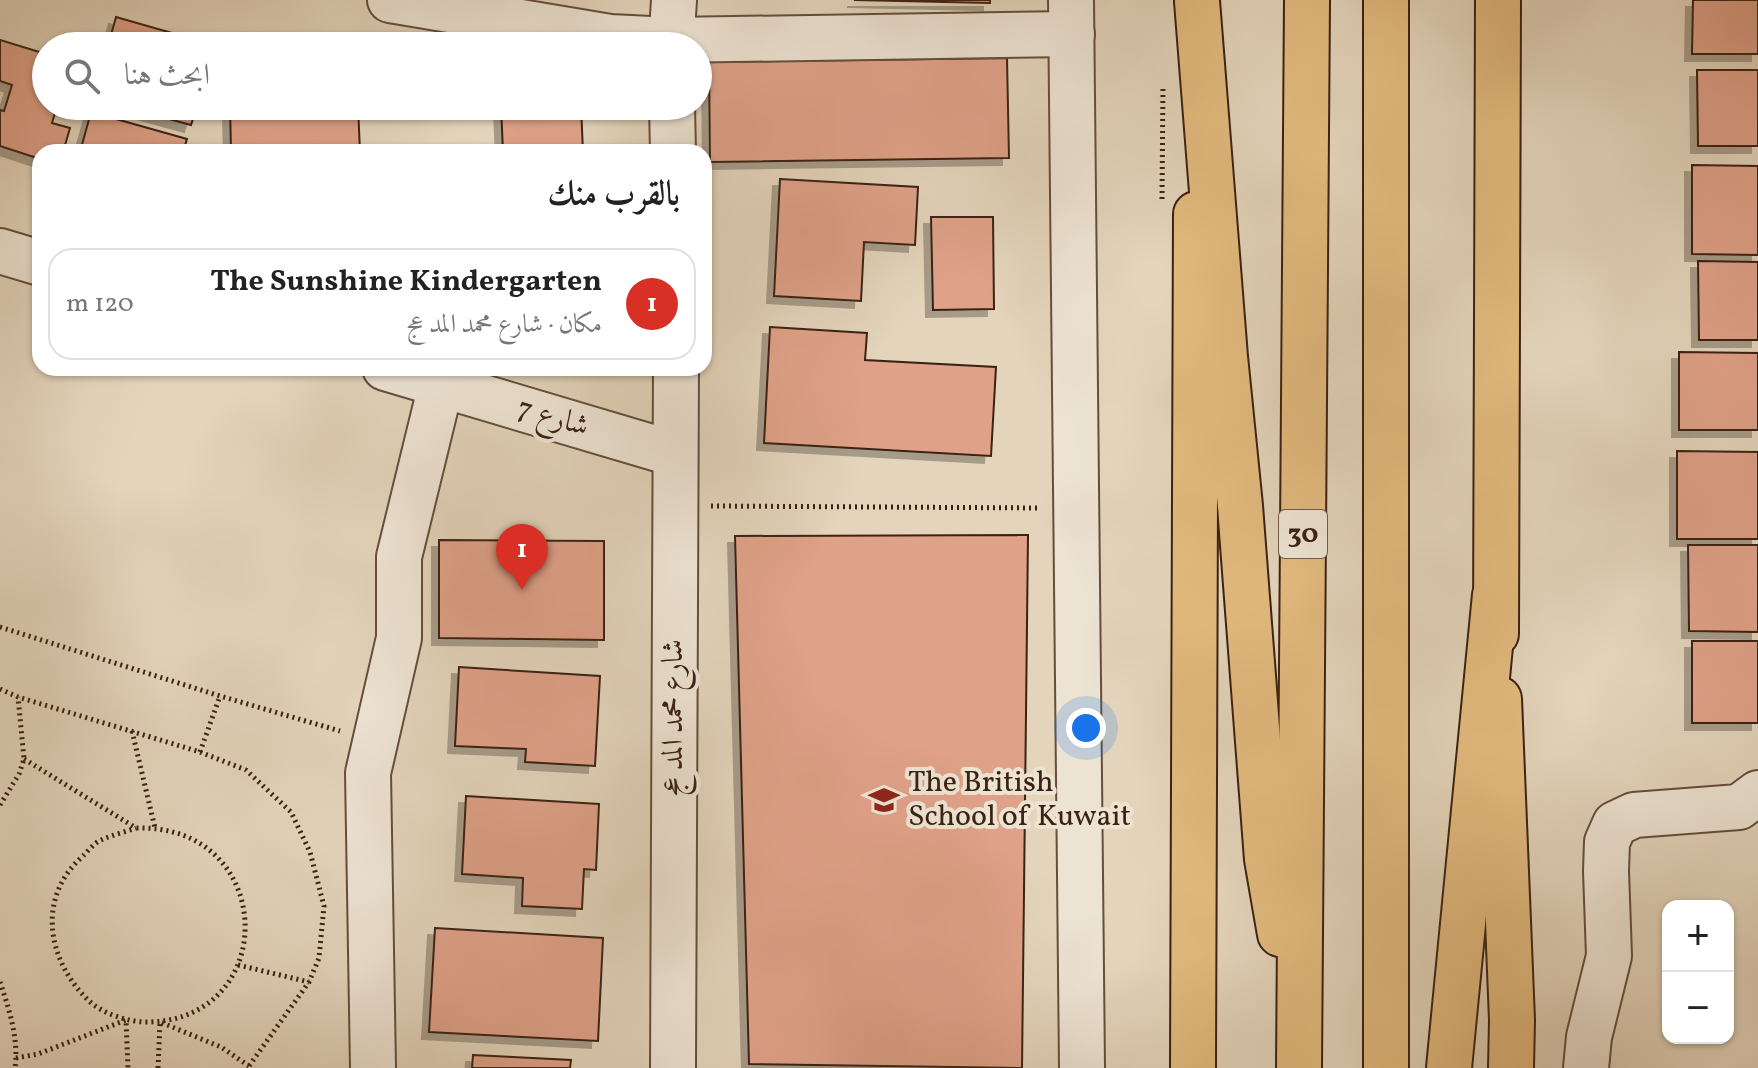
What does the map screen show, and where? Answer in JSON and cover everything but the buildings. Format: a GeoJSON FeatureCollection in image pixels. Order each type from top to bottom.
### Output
{"type":"FeatureCollection","features":[{"type":"Feature","properties":{"kind":"main road"},"geometry":{"type":"LineString","coordinates":[[1197,0],[1267,859],[1299,1058]]}},
{"type":"Feature","properties":{"kind":"main road"},"geometry":{"type":"LineString","coordinates":[[1193,1068],[1197,0]]}},
{"type":"Feature","properties":{"kind":"main road","name":"30"},"geometry":{"type":"LineString","coordinates":[[1299,1058],[1307,0]]}},
{"type":"Feature","properties":{"kind":"main road"},"geometry":{"type":"LineString","coordinates":[[1386,0],[1386,1068]]}},
{"type":"Feature","properties":{"kind":"main road"},"geometry":{"type":"LineString","coordinates":[[1498,0],[1495,595],[1512,1020],[1511,1068]]}},
{"type":"Feature","properties":{"kind":"main road"},"geometry":{"type":"LineString","coordinates":[[1449,1068],[1495,595]]}},
{"type":"Feature","properties":{"kind":"street"},"geometry":{"type":"LineString","coordinates":[[390,0],[580,32]]}},
{"type":"Feature","properties":{"kind":"street"},"geometry":{"type":"LineString","coordinates":[[649,32],[1072,17],[1082,1068]]}},
{"type":"Feature","properties":{"kind":"street"},"geometry":{"type":"LineString","coordinates":[[672,120],[673,144]]}},
{"type":"Feature","properties":{"kind":"street"},"geometry":{"type":"LineString","coordinates":[[0,251],[32,261]]}},
{"type":"Feature","properties":{"kind":"street","name":"شارع 7"},"geometry":{"type":"LineString","coordinates":[[411,376],[675,454]]}},
{"type":"Feature","properties":{"kind":"street","name":"شارع محمد المد عج"},"geometry":{"type":"LineString","coordinates":[[673,1068],[676,376]]}},
{"type":"Feature","properties":{"kind":"street"},"geometry":{"type":"LineString","coordinates":[[373,1068],[368,773],[399,638],[399,557],[441,385]]}},
{"type":"Feature","properties":{"kind":"street"},"geometry":{"type":"LineString","coordinates":[[1586,1068],[1589,1037],[1609,956],[1607,842],[1615,824],[1634,815],[1739,807],[1758,793]]}},
{"type":"Feature","properties":{"kind":"path"},"geometry":{"type":"LineString","coordinates":[[675,506],[1078,508]]}},
{"type":"Feature","properties":{"kind":"path"},"geometry":{"type":"LineString","coordinates":[[0,627],[376,741]]}},
{"type":"Feature","properties":{"kind":"path"},"geometry":{"type":"LineString","coordinates":[[0,689],[200,752],[246,770],[291,812],[310,852],[324,906],[319,958],[309,982],[250,1067],[221,1047],[160,1022]]}},
{"type":"Feature","properties":{"kind":"path"},"geometry":{"type":"LineString","coordinates":[[200,752],[220,696]]}},
{"type":"Feature","properties":{"kind":"path"},"geometry":{"type":"LineString","coordinates":[[0,805],[19,774],[24,759],[18,697]]}},
{"type":"Feature","properties":{"kind":"path"},"geometry":{"type":"LineString","coordinates":[[132,731],[155,828]]}},
{"type":"Feature","properties":{"kind":"path"},"geometry":{"type":"LineString","coordinates":[[24,759],[136,828]]}},
{"type":"Feature","properties":{"kind":"path"},"geometry":{"type":"LineString","coordinates":[[136,828],[155,828],[191,837],[221,860],[241,892],[247,929],[238,965],[225,987],[207,1004],[184,1016],[160,1022],[126,1020],[91,1004],[65,975],[52,939],[54,901],[71,866],[100,840],[136,828]]}},
{"type":"Feature","properties":{"kind":"path"},"geometry":{"type":"LineString","coordinates":[[238,965],[309,982]]}},
{"type":"Feature","properties":{"kind":"path"},"geometry":{"type":"LineString","coordinates":[[0,982],[11,1015],[15,1068]]}},
{"type":"Feature","properties":{"kind":"path"},"geometry":{"type":"LineString","coordinates":[[16,1058],[38,1054],[126,1020]]}},
{"type":"Feature","properties":{"kind":"path"},"geometry":{"type":"LineString","coordinates":[[126,1020],[128,1068]]}},
{"type":"Feature","properties":{"kind":"path"},"geometry":{"type":"LineString","coordinates":[[158,1068],[160,1022]]}},
{"type":"Feature","properties":{"kind":"place","name":"The Sunshine Kindergarten"},"geometry":{"type":"Point","coordinates":[522,590]}},
{"type":"Feature","properties":{"kind":"place","name":"The British School of Kuwait"},"geometry":{"type":"Point","coordinates":[884,800]}}]}
